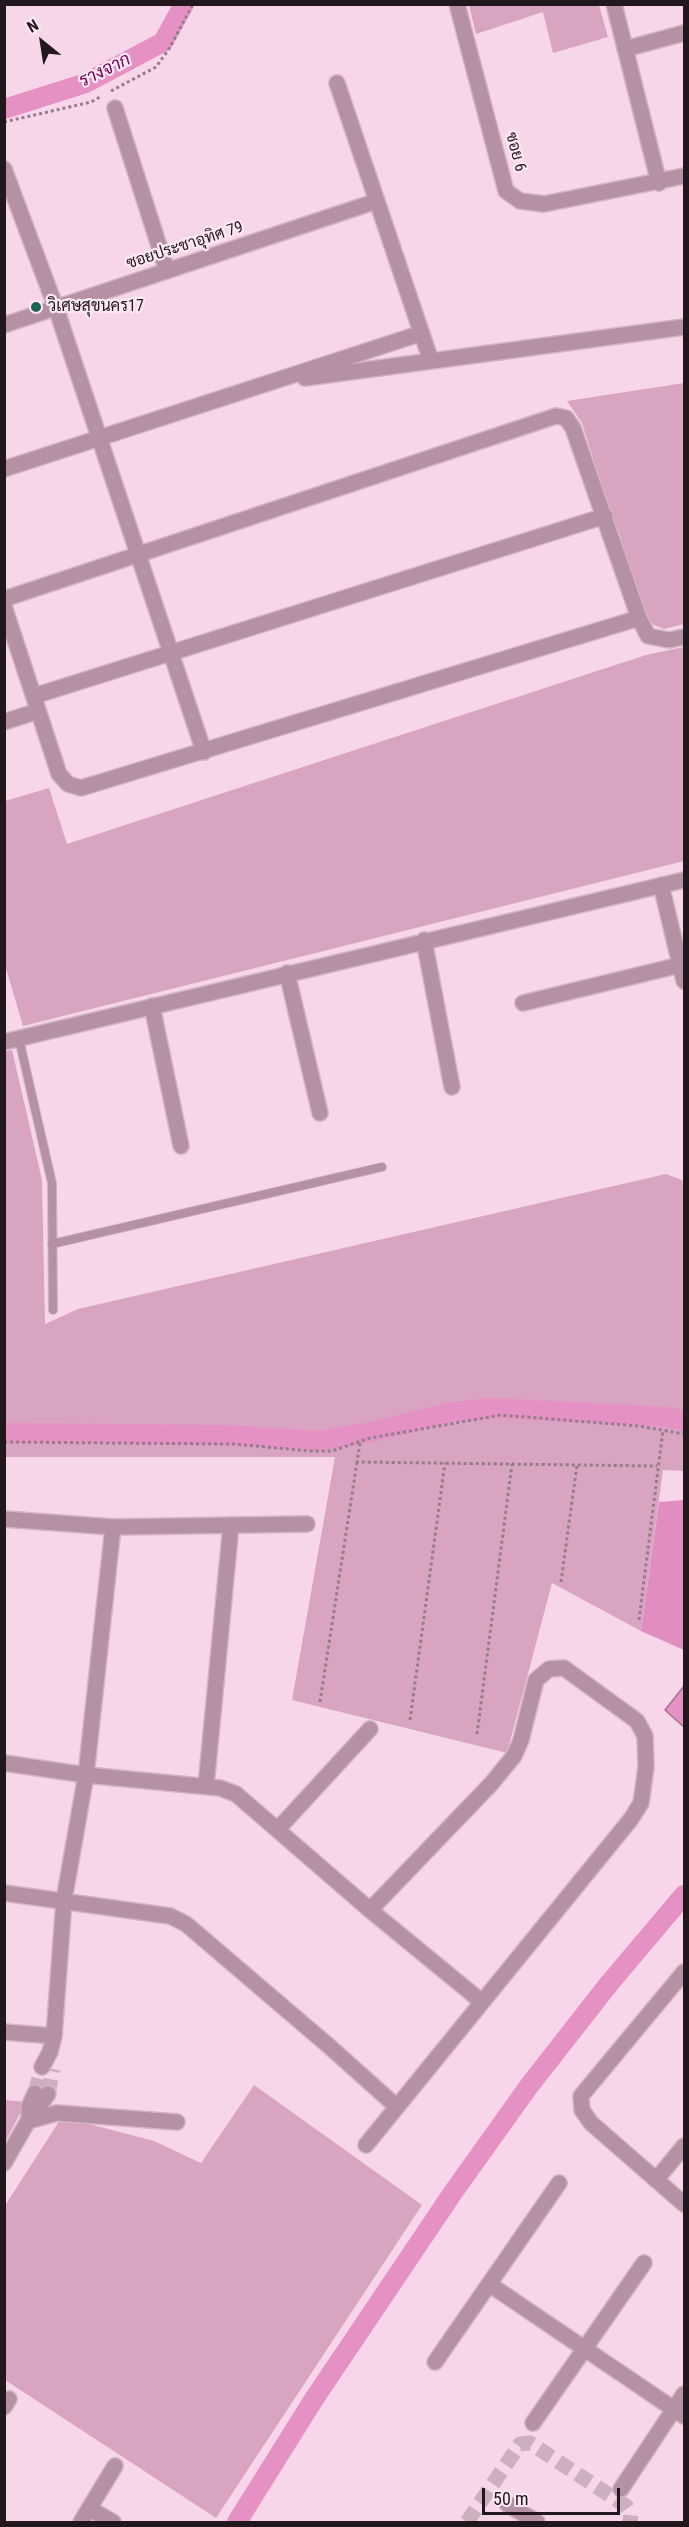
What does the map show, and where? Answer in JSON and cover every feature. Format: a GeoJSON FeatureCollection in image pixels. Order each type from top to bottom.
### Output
{"type":"FeatureCollection","features":[{"type":"Feature","properties":{"kind":"street","name":"ซอย 6"},"geometry":{"type":"LineString","coordinates":[[457,4],[506,191],[520,201],[544,204],[659,183],[684,176]]}},
{"type":"Feature","properties":{"kind":"street"},"geometry":{"type":"LineString","coordinates":[[614,4],[659,183]]}},
{"type":"Feature","properties":{"kind":"street"},"geometry":{"type":"LineString","coordinates":[[625,49],[684,33]]}},
{"type":"Feature","properties":{"kind":"street"},"geometry":{"type":"LineString","coordinates":[[337,83],[431,361]]}},
{"type":"Feature","properties":{"kind":"street"},"geometry":{"type":"LineString","coordinates":[[115,108],[167,271]]}},
{"type":"Feature","properties":{"kind":"street"},"geometry":{"type":"LineString","coordinates":[[4,169],[56,308],[204,752]]}},
{"type":"Feature","properties":{"kind":"street","name":"ซอยประชาอุทิศ 79"},"geometry":{"type":"LineString","coordinates":[[4,325],[377,201]]}},
{"type":"Feature","properties":{"kind":"street"},"geometry":{"type":"LineString","coordinates":[[267,383],[684,327]]}},
{"type":"Feature","properties":{"kind":"street"},"geometry":{"type":"LineString","coordinates":[[4,468],[422,333]]}},
{"type":"Feature","properties":{"kind":"street"},"geometry":{"type":"LineString","coordinates":[[4,599],[556,416],[566,418],[573,428],[639,618],[648,636],[669,640],[684,637]]}},
{"type":"Feature","properties":{"kind":"street"},"geometry":{"type":"LineString","coordinates":[[34,696],[605,516]]}},
{"type":"Feature","properties":{"kind":"street"},"geometry":{"type":"LineString","coordinates":[[4,606],[59,774],[68,784],[81,788],[639,618]]}},
{"type":"Feature","properties":{"kind":"street"},"geometry":{"type":"LineString","coordinates":[[4,722],[38,711]]}},
{"type":"Feature","properties":{"kind":"street"},"geometry":{"type":"LineString","coordinates":[[12,1041],[424,940],[684,880]]}},
{"type":"Feature","properties":{"kind":"street"},"geometry":{"type":"LineString","coordinates":[[661,885],[684,981]]}},
{"type":"Feature","properties":{"kind":"street"},"geometry":{"type":"LineString","coordinates":[[424,940],[452,1087]]}},
{"type":"Feature","properties":{"kind":"street"},"geometry":{"type":"LineString","coordinates":[[523,1003],[680,965]]}},
{"type":"Feature","properties":{"kind":"street"},"geometry":{"type":"LineString","coordinates":[[287,974],[320,1113]]}},
{"type":"Feature","properties":{"kind":"street"},"geometry":{"type":"LineString","coordinates":[[152,1006],[181,1146]]}},
{"type":"Feature","properties":{"kind":"street"},"geometry":{"type":"LineString","coordinates":[[4,1520],[113,1527],[308,1524]]}},
{"type":"Feature","properties":{"kind":"street"},"geometry":{"type":"LineString","coordinates":[[206,1786],[231,1525]]}},
{"type":"Feature","properties":{"kind":"street"},"geometry":{"type":"LineString","coordinates":[[47,2068],[54,2036],[64,1900],[86,1775],[113,1527]]}},
{"type":"Feature","properties":{"kind":"street"},"geometry":{"type":"LineString","coordinates":[[366,2145],[631,1819],[641,1803],[646,1767],[645,1736],[637,1721],[564,1668],[549,1669],[536,1680],[521,1740],[514,1756],[491,1784],[370,1910]]}},
{"type":"Feature","properties":{"kind":"street"},"geometry":{"type":"LineString","coordinates":[[278,1829],[370,1729]]}},
{"type":"Feature","properties":{"kind":"street"},"geometry":{"type":"LineString","coordinates":[[4,1763],[86,1775],[206,1786],[236,1794],[370,1910],[482,2002]]}},
{"type":"Feature","properties":{"kind":"street"},"geometry":{"type":"LineString","coordinates":[[4,1893],[170,1916],[186,1924],[330,2046],[397,2107]]}},
{"type":"Feature","properties":{"kind":"street"},"geometry":{"type":"LineString","coordinates":[[684,1972],[581,2096],[582,2110],[591,2123],[684,2204]]}},
{"type":"Feature","properties":{"kind":"street"},"geometry":{"type":"LineString","coordinates":[[4,2032],[54,2036]]}},
{"type":"Feature","properties":{"kind":"street"},"geometry":{"type":"LineString","coordinates":[[4,2163],[28,2121],[29,2107],[41,2093]]}},
{"type":"Feature","properties":{"kind":"street"},"geometry":{"type":"LineString","coordinates":[[28,2121],[57,2113],[177,2122]]}},
{"type":"Feature","properties":{"kind":"street"},"geometry":{"type":"LineString","coordinates":[[656,2180],[684,2146]]}},
{"type":"Feature","properties":{"kind":"street"},"geometry":{"type":"LineString","coordinates":[[435,2362],[559,2183]]}},
{"type":"Feature","properties":{"kind":"street"},"geometry":{"type":"LineString","coordinates":[[533,2423],[644,2263]]}},
{"type":"Feature","properties":{"kind":"street"},"geometry":{"type":"LineString","coordinates":[[489,2284],[680,2413]]}},
{"type":"Feature","properties":{"kind":"street"},"geometry":{"type":"LineString","coordinates":[[621,2489],[680,2413],[684,2394]]}},
{"type":"Feature","properties":{"kind":"street"},"geometry":{"type":"LineString","coordinates":[[81,2523],[116,2466]]}},
{"type":"Feature","properties":{"kind":"street"},"geometry":{"type":"LineString","coordinates":[[507,2504],[537,2523]]}},
{"type":"Feature","properties":{"kind":"street"},"geometry":{"type":"LineString","coordinates":[[90,2509],[113,2523]]}},
{"type":"Feature","properties":{"kind":"lane"},"geometry":{"type":"LineString","coordinates":[[12,1041],[52,1183],[53,1310]]}},
{"type":"Feature","properties":{"kind":"lane"},"geometry":{"type":"LineString","coordinates":[[52,1244],[382,1167]]}},
{"type":"Feature","properties":{"kind":"path"},"geometry":{"type":"LineString","coordinates":[[4,122],[91,102],[156,67],[169,49],[193,4]]}},
{"type":"Feature","properties":{"kind":"path"},"geometry":{"type":"LineString","coordinates":[[4,1442],[234,1444],[332,1451],[360,1442],[449,1422],[501,1415],[663,1430],[684,1434]]}},
{"type":"Feature","properties":{"kind":"path"},"geometry":{"type":"LineString","coordinates":[[639,1620],[663,1430]]}},
{"type":"Feature","properties":{"kind":"path"},"geometry":{"type":"LineString","coordinates":[[321,1702],[360,1442]]}},
{"type":"Feature","properties":{"kind":"path"},"geometry":{"type":"LineString","coordinates":[[357,1462],[657,1466]]}},
{"type":"Feature","properties":{"kind":"path"},"geometry":{"type":"LineString","coordinates":[[410,1720],[445,1463]]}},
{"type":"Feature","properties":{"kind":"path"},"geometry":{"type":"LineString","coordinates":[[477,1734],[512,1464]]}},
{"type":"Feature","properties":{"kind":"path"},"geometry":{"type":"LineString","coordinates":[[561,1582],[577,1465]]}},
{"type":"Feature","properties":{"kind":"shaded area"},"geometry":{"type":"Polygon","coordinates":[[[469,5],[599,5],[608,37],[553,53],[543,12],[476,34],[469,5]]]}},
{"type":"Feature","properties":{"kind":"shaded area"},"geometry":{"type":"Polygon","coordinates":[[[684,383],[684,624],[664,629],[649,623],[642,616],[582,423],[567,401],[684,383]]]}},
{"type":"Feature","properties":{"kind":"shaded area"},"geometry":{"type":"Polygon","coordinates":[[[684,647],[684,861],[23,1026],[5,965],[5,801],[49,788],[67,844],[646,655],[684,647]]]}},
{"type":"Feature","properties":{"kind":"shaded area"},"geometry":{"type":"Polygon","coordinates":[[[12,1050],[42,1180],[45,1324],[78,1309],[666,1174],[682,1180],[684,1189],[684,1471],[663,1470],[641,1631],[552,1583],[507,1753],[292,1700],[335,1457],[5,1457],[4,1052],[12,1050]]]}},
{"type":"Feature","properties":{"kind":"shaded area"},"geometry":{"type":"Polygon","coordinates":[[[684,1500],[684,1650],[641,1631],[659,1502],[684,1500]]]}},
{"type":"Feature","properties":{"kind":"shaded area"},"geometry":{"type":"Polygon","coordinates":[[[684,1686],[684,1727],[665,1710],[684,1686]]]}},
{"type":"Feature","properties":{"kind":"shaded area"},"geometry":{"type":"Polygon","coordinates":[[[254,2085],[422,2205],[216,2518],[5,2380],[4,2207],[62,2117],[154,2141],[201,2163],[254,2085]]]}},
{"type":"Feature","properties":{"kind":"shaded area"},"geometry":{"type":"Polygon","coordinates":[[[5,2100],[26,2102],[5,2142],[5,2100]]]}},
{"type":"Feature","properties":{"kind":"waterway","name":"รางจาก"},"geometry":{"type":"LineString","coordinates":[[4,109],[86,83],[163,42],[184,4]]}},
{"type":"Feature","properties":{"kind":"waterway"},"geometry":{"type":"LineString","coordinates":[[4,1433],[225,1435],[319,1441],[371,1432],[448,1413],[493,1408],[667,1417],[684,1421]]}},
{"type":"Feature","properties":{"kind":"waterway"},"geometry":{"type":"LineString","coordinates":[[237,2522],[314,2399],[454,2191],[529,2086],[608,1985],[684,1895]]}},
{"type":"Feature","properties":{"kind":"tunnel"},"geometry":{"type":"LineString","coordinates":[[35,2093],[42,2067]]}},
{"type":"Feature","properties":{"kind":"tunnel"},"geometry":{"type":"LineString","coordinates":[[48,2094],[53,2069]]}},
{"type":"Feature","properties":{"kind":"tunnel"},"geometry":{"type":"LineString","coordinates":[[467,2522],[520,2444],[530,2443],[626,2506],[631,2513],[630,2522]]}},
{"type":"Feature","properties":{"kind":"place","name":"วิเศษสุขนคร17"},"geometry":{"type":"Point","coordinates":[36,307]}}]}
